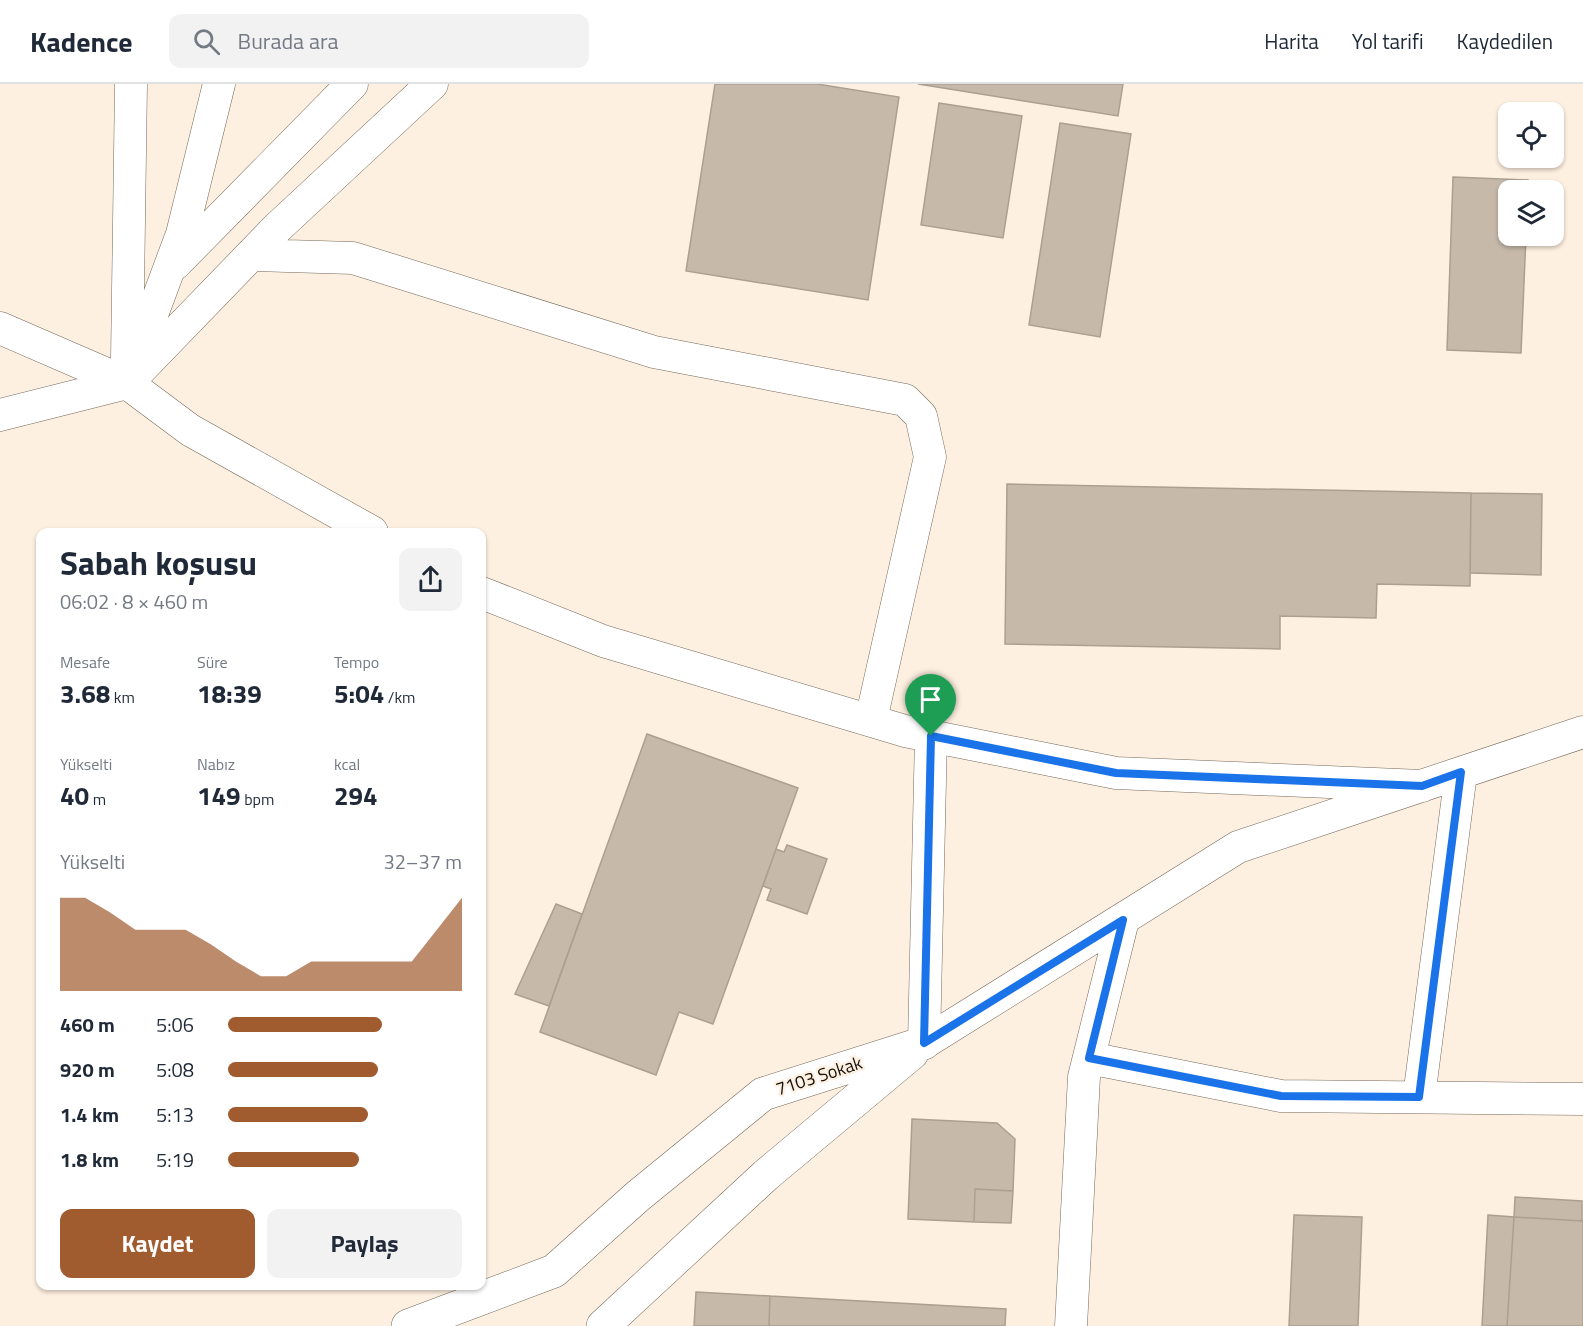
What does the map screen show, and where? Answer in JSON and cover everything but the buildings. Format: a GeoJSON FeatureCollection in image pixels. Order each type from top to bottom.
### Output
{"type":"FeatureCollection","features":[{"type":"Feature","properties":{"kind":"main road","name":"7103 Sokak"},"geometry":{"type":"LineString","coordinates":[[603,1326],[766,1176],[924,1043]]}},
{"type":"Feature","properties":{"kind":"main road","name":"7103 Sokak"},"geometry":{"type":"LineString","coordinates":[[408,1326],[554,1272],[638,1197],[763,1094],[924,1043]]}},
{"type":"Feature","properties":{"kind":"street"},"geometry":{"type":"LineString","coordinates":[[127,383],[131,84]]}},
{"type":"Feature","properties":{"kind":"street"},"geometry":{"type":"LineString","coordinates":[[127,383],[182,234],[219,84]]}},
{"type":"Feature","properties":{"kind":"street"},"geometry":{"type":"LineString","coordinates":[[168,271],[352,84]]}},
{"type":"Feature","properties":{"kind":"street"},"geometry":{"type":"LineString","coordinates":[[0,416],[127,383],[251,255],[385,125],[432,84]]}},
{"type":"Feature","properties":{"kind":"street"},"geometry":{"type":"LineString","coordinates":[[251,255],[353,258],[654,352],[905,400],[921,416],[930,457],[871,720]]}},
{"type":"Feature","properties":{"kind":"street"},"geometry":{"type":"LineString","coordinates":[[0,328],[127,383],[190,430],[365,528]]}},
{"type":"Feature","properties":{"kind":"street"},"geometry":{"type":"LineString","coordinates":[[486,595],[603,642],[931,736],[1116,773],[1422,786]]}},
{"type":"Feature","properties":{"kind":"street"},"geometry":{"type":"LineString","coordinates":[[924,1043],[1238,847],[1583,732]]}},
{"type":"Feature","properties":{"kind":"street"},"geometry":{"type":"LineString","coordinates":[[924,1043],[931,736]]}},
{"type":"Feature","properties":{"kind":"street"},"geometry":{"type":"LineString","coordinates":[[1419,1097],[1461,772]]}},
{"type":"Feature","properties":{"kind":"street"},"geometry":{"type":"LineString","coordinates":[[1071,1326],[1084,1077],[1123,920]]}},
{"type":"Feature","properties":{"kind":"street"},"geometry":{"type":"LineString","coordinates":[[1089,1058],[1281,1096],[1583,1099]]}},
{"type":"Feature","properties":{"kind":"route"},"geometry":{"type":"LineString","coordinates":[[931,736],[1116,773],[1422,786],[1461,772],[1419,1097],[1281,1096],[1089,1058],[1123,920],[924,1043],[931,736]]}}]}
